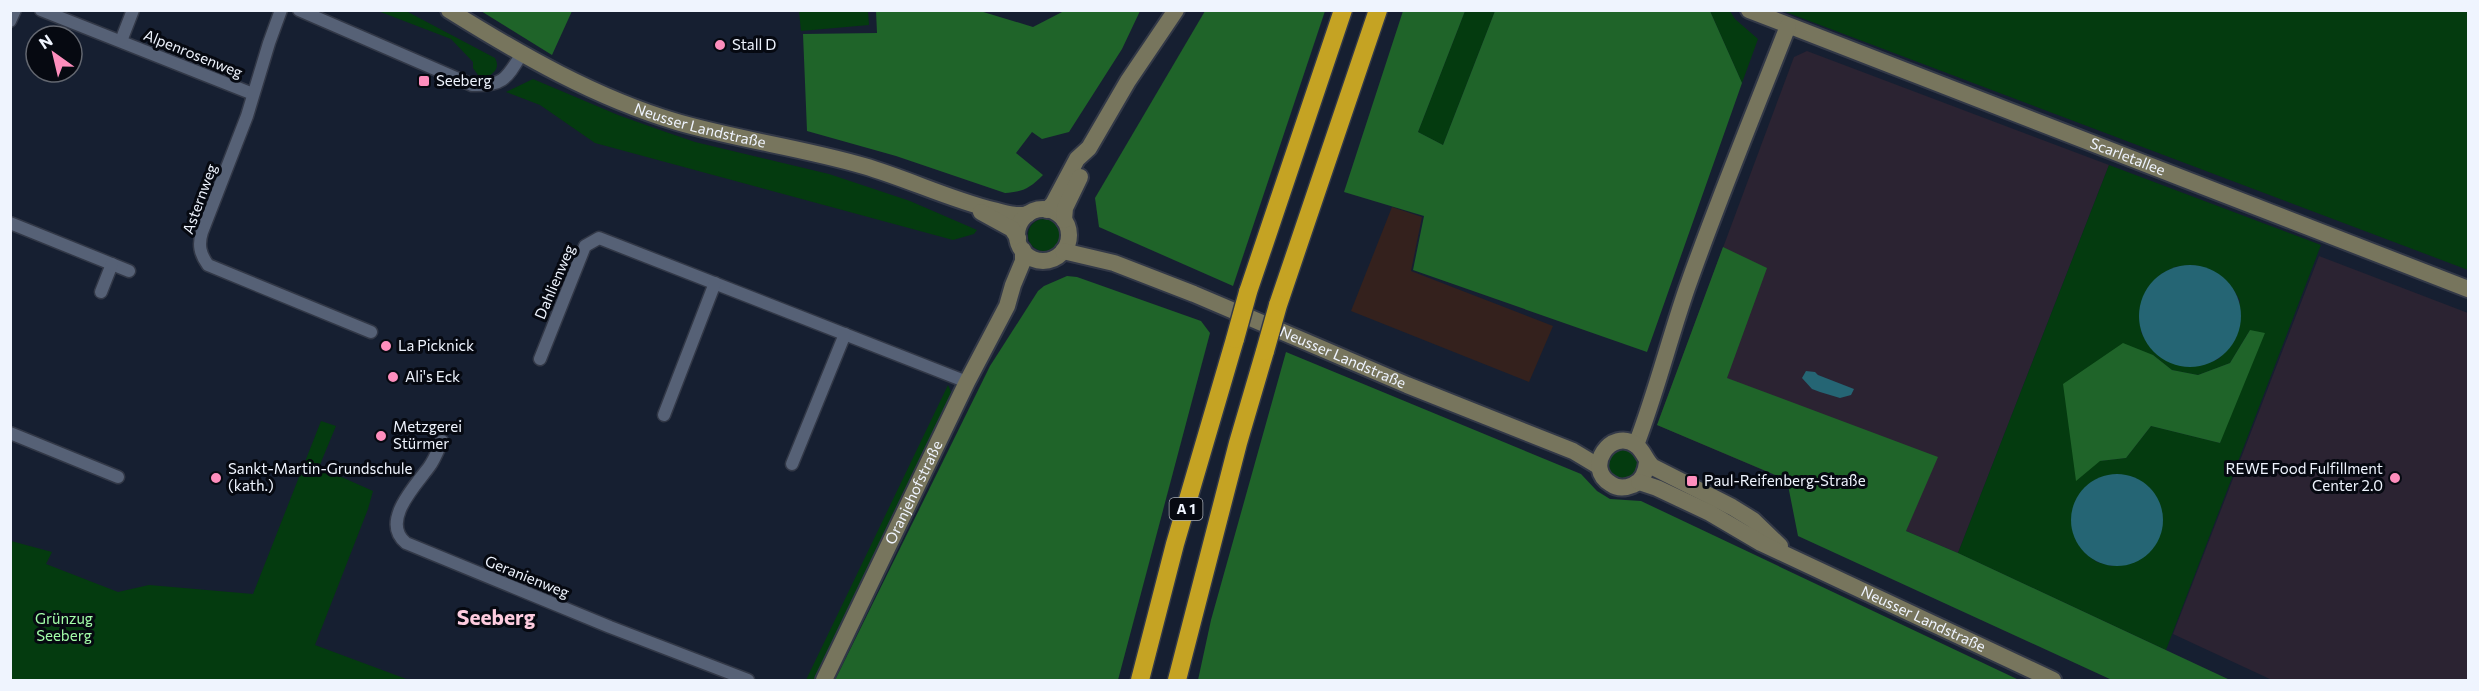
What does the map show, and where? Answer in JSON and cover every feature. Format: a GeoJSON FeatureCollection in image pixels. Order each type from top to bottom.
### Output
{"type":"FeatureCollection","features":[{"type":"Feature","properties":{"kind":"highway","name":"A 1"},"geometry":{"type":"LineString","coordinates":[[1140,681],[1175,544],[1248,291],[1343,10]]}},
{"type":"Feature","properties":{"kind":"highway","name":"A 1"},"geometry":{"type":"LineString","coordinates":[[1177,681],[1264,351],[1378,10]]}},
{"type":"Feature","properties":{"kind":"main road","name":"Neusser Landstraße"},"geometry":{"type":"LineString","coordinates":[[449,10],[521,55],[619,101],[677,122],[863,166],[965,203],[1017,216],[1028,214]]}},
{"type":"Feature","properties":{"kind":"main road"},"geometry":{"type":"LineString","coordinates":[[1047,210],[1053,204],[1077,159],[1089,148],[1128,81],[1176,10]]}},
{"type":"Feature","properties":{"kind":"main road","name":"Scarletallee"},"geometry":{"type":"LineString","coordinates":[[1749,10],[2469,289]]}},
{"type":"Feature","properties":{"kind":"main road"},"geometry":{"type":"LineString","coordinates":[[1601,458],[1616,441],[1631,443],[1653,399],[1658,375],[1688,286],[1788,26]]}},
{"type":"Feature","properties":{"kind":"main road"},"geometry":{"type":"LineString","coordinates":[[1066,226],[1060,215],[1047,210],[1034,211],[1028,214],[1020,225],[1020,244],[1027,255],[1039,260],[1052,259],[1063,251],[1066,226],[1065,208],[1087,164],[1089,148]]}},
{"type":"Feature","properties":{"kind":"main road","name":"Neusser Landstraße"},"geometry":{"type":"LineString","coordinates":[[965,203],[1012,229],[1020,244]]}},
{"type":"Feature","properties":{"kind":"main road","name":"Neusser Landstraße"},"geometry":{"type":"LineString","coordinates":[[1066,226],[1114,263]]}},
{"type":"Feature","properties":{"kind":"main road","name":"Oranjehofstraße"},"geometry":{"type":"LineString","coordinates":[[1007,306],[1012,285],[1023,261],[1020,244]]}},
{"type":"Feature","properties":{"kind":"main road","name":"Neusser Landstraße"},"geometry":{"type":"LineString","coordinates":[[1063,251],[1114,263],[1194,294],[1407,386],[1573,451],[1601,458],[1604,478],[1616,487],[1624,488],[1639,482],[1658,488],[1710,513],[1761,543],[2054,681]]}},
{"type":"Feature","properties":{"kind":"main road","name":"Oranjehofstraße"},"geometry":{"type":"LineString","coordinates":[[824,681],[967,382],[1007,306],[1022,288],[1039,260]]}},
{"type":"Feature","properties":{"kind":"main road","name":"Neusser Landstraße"},"geometry":{"type":"LineString","coordinates":[[1631,443],[1642,451],[1647,462],[1753,520],[1795,558]]}},
{"type":"Feature","properties":{"kind":"main road"},"geometry":{"type":"LineString","coordinates":[[1639,482],[1647,469],[1647,462]]}},
{"type":"Feature","properties":{"kind":"street"},"geometry":{"type":"LineString","coordinates":[[10,21],[15,10]]}},
{"type":"Feature","properties":{"kind":"street","name":"Alpenrosenweg"},"geometry":{"type":"LineString","coordinates":[[41,10],[253,94]]}},
{"type":"Feature","properties":{"kind":"street","name":"Alpenrosenweg"},"geometry":{"type":"LineString","coordinates":[[122,41],[133,10]]}},
{"type":"Feature","properties":{"kind":"street","name":"Asternweg"},"geometry":{"type":"LineString","coordinates":[[281,10],[247,116],[199,240],[203,257],[208,265],[370,332]]}},
{"type":"Feature","properties":{"kind":"street"},"geometry":{"type":"LineString","coordinates":[[298,10],[472,85],[492,86],[503,80],[521,55]]}},
{"type":"Feature","properties":{"kind":"street"},"geometry":{"type":"LineString","coordinates":[[10,223],[129,271]]}},
{"type":"Feature","properties":{"kind":"street","name":"Dahlienweg"},"geometry":{"type":"LineString","coordinates":[[540,359],[581,254],[585,246],[599,238],[967,382]]}},
{"type":"Feature","properties":{"kind":"street"},"geometry":{"type":"LineString","coordinates":[[101,292],[112,264]]}},
{"type":"Feature","properties":{"kind":"street"},"geometry":{"type":"LineString","coordinates":[[664,416],[715,283]]}},
{"type":"Feature","properties":{"kind":"street"},"geometry":{"type":"LineString","coordinates":[[792,464],[845,334]]}},
{"type":"Feature","properties":{"kind":"street"},"geometry":{"type":"LineString","coordinates":[[10,433],[118,477]]}},
{"type":"Feature","properties":{"kind":"street","name":"Geranienweg"},"geometry":{"type":"LineString","coordinates":[[442,441],[433,461],[404,503],[398,516],[396,527],[406,543],[603,625],[748,681]]}},
{"type":"Feature","properties":{"kind":"shaded area"},"geometry":{"type":"Polygon","coordinates":[[[1807,51],[2109,165],[1958,553],[1657,425],[1794,57],[1807,51]]]}},
{"type":"Feature","properties":{"kind":"shaded area"},"geometry":{"type":"Polygon","coordinates":[[[1392,207],[1422,217],[1411,271],[1553,326],[1529,382],[1351,311],[1392,207]]]}},
{"type":"Feature","properties":{"kind":"shaded area"},"geometry":{"type":"Polygon","coordinates":[[[2319,256],[2468,313],[2468,680],[2272,680],[2173,634],[2319,256]]]}},
{"type":"Feature","properties":{"kind":"shaded area"},"geometry":{"type":"Polygon","coordinates":[[[2190,265],[2210,269],[2226,280],[2237,296],[2241,316],[2237,336],[2226,352],[2210,363],[2190,367],[2170,363],[2154,352],[2143,336],[2139,316],[2143,296],[2154,280],[2170,269],[2190,265]]]}},
{"type":"Feature","properties":{"kind":"shaded area"},"geometry":{"type":"Polygon","coordinates":[[[1806,371],[1815,372],[1854,389],[1851,395],[1840,398],[1812,389],[1802,378],[1806,371]]]}},
{"type":"Feature","properties":{"kind":"shaded area"},"geometry":{"type":"Polygon","coordinates":[[[2117,474],[2135,478],[2149,488],[2159,502],[2163,520],[2159,538],[2149,552],[2135,562],[2117,566],[2099,562],[2085,552],[2075,538],[2071,520],[2075,502],[2085,488],[2099,478],[2117,474]]]}},
{"type":"Feature","properties":{"kind":"green space"},"geometry":{"type":"Polygon","coordinates":[[[378,11],[406,11],[495,58],[496,69],[487,77],[478,75],[473,68],[473,62],[451,39],[378,11]]]}},
{"type":"Feature","properties":{"kind":"green space"},"geometry":{"type":"Polygon","coordinates":[[[481,11],[572,11],[552,55],[481,11]]]}},
{"type":"Feature","properties":{"kind":"green space"},"geometry":{"type":"Polygon","coordinates":[[[799,11],[868,11],[869,25],[801,31],[799,11]]]}},
{"type":"Feature","properties":{"kind":"green space"},"geometry":{"type":"Polygon","coordinates":[[[876,11],[980,11],[1033,27],[1064,11],[1140,11],[1122,49],[1069,132],[1042,139],[1032,132],[1016,153],[1043,175],[1026,188],[1017,192],[1005,193],[896,156],[807,131],[803,34],[877,33],[876,11]]]}},
{"type":"Feature","properties":{"kind":"green space"},"geometry":{"type":"Polygon","coordinates":[[[1205,11],[1325,11],[1233,286],[1099,227],[1095,198],[1205,11]]]}},
{"type":"Feature","properties":{"kind":"green space"},"geometry":{"type":"Polygon","coordinates":[[[1403,11],[1465,11],[1418,132],[1443,145],[1495,11],[1710,11],[1742,83],[1647,352],[1413,270],[1424,216],[1344,192],[1403,11]]]}},
{"type":"Feature","properties":{"kind":"green space"},"geometry":{"type":"Polygon","coordinates":[[[1465,11],[1495,11],[1443,145],[1418,132],[1465,11]]]}},
{"type":"Feature","properties":{"kind":"green space"},"geometry":{"type":"Polygon","coordinates":[[[1710,11],[1730,11],[1735,19],[1758,39],[1742,83],[1710,11]]]}},
{"type":"Feature","properties":{"kind":"green space"},"geometry":{"type":"Polygon","coordinates":[[[1783,11],[2468,11],[2468,270],[1783,11]]]}},
{"type":"Feature","properties":{"kind":"green space"},"geometry":{"type":"Polygon","coordinates":[[[533,79],[618,115],[695,142],[829,174],[910,201],[977,230],[974,234],[953,240],[595,143],[540,105],[506,92],[533,79]]]}},
{"type":"Feature","properties":{"kind":"green space"},"geometry":{"type":"Polygon","coordinates":[[[2109,165],[2321,245],[2166,650],[1958,553],[2109,165]],[[2191,265],[2175,267],[2161,274],[2141,332],[2156,352],[2165,359],[2185,366],[2196,366],[2220,358],[2240,301],[2221,276],[2208,269],[2191,265]],[[2250,330],[2230,363],[2198,375],[2172,370],[2153,355],[2100,461],[2126,458],[2151,426],[2220,443],[2250,330]],[[2115,474],[2085,553],[2097,562],[2112,566],[2161,507],[2153,493],[2143,483],[2131,477],[2115,474]]]}},
{"type":"Feature","properties":{"kind":"green space"},"geometry":{"type":"Polygon","coordinates":[[[1044,219],[1055,224],[1060,235],[1055,246],[1044,251],[1033,246],[1028,235],[1033,224],[1044,219]]]}},
{"type":"Feature","properties":{"kind":"green space"},"geometry":{"type":"Polygon","coordinates":[[[1723,247],[1767,268],[1727,378],[1938,457],[1906,531],[2230,680],[2112,680],[1798,536],[1787,480],[1657,425],[1723,247]]]}},
{"type":"Feature","properties":{"kind":"green space"},"geometry":{"type":"Polygon","coordinates":[[[1067,276],[1077,277],[1201,321],[1210,333],[1118,680],[835,680],[990,366],[1038,291],[1067,276]]]}},
{"type":"Feature","properties":{"kind":"green space"},"geometry":{"type":"Polygon","coordinates":[[[2250,330],[2265,333],[2220,443],[2151,426],[2126,458],[2100,461],[2076,481],[2063,384],[2123,343],[2153,355],[2172,370],[2198,375],[2230,363],[2250,330]]]}},
{"type":"Feature","properties":{"kind":"green space"},"geometry":{"type":"Polygon","coordinates":[[[1286,352],[1581,474],[1597,491],[1610,499],[1641,501],[2019,680],[1198,680],[1211,620],[1286,352]]]}},
{"type":"Feature","properties":{"kind":"green space"},"geometry":{"type":"Polygon","coordinates":[[[948,385],[951,392],[949,401],[818,677],[815,680],[806,680],[948,385]]]}},
{"type":"Feature","properties":{"kind":"green space","name":"Grünzug Seeberg"},"geometry":{"type":"Polygon","coordinates":[[[321,421],[336,426],[319,467],[373,491],[315,645],[409,680],[11,680],[11,541],[52,552],[46,564],[118,592],[149,585],[253,594],[321,421]]]}},
{"type":"Feature","properties":{"kind":"green space"},"geometry":{"type":"Polygon","coordinates":[[[1623,449],[1629,450],[1637,458],[1637,470],[1629,478],[1623,479],[1617,478],[1609,470],[1608,464],[1609,458],[1617,450],[1623,449]]]}},
{"type":"Feature","properties":{"kind":"place","name":"Stall D"},"geometry":{"type":"Point","coordinates":[720,45]}},
{"type":"Feature","properties":{"kind":"place","name":"Seeberg"},"geometry":{"type":"Point","coordinates":[424,81]}},
{"type":"Feature","properties":{"kind":"place","name":"La Picknick"},"geometry":{"type":"Point","coordinates":[386,346]}},
{"type":"Feature","properties":{"kind":"place","name":"Ali's Eck"},"geometry":{"type":"Point","coordinates":[393,377]}},
{"type":"Feature","properties":{"kind":"place","name":"Metzgerei Stürmer"},"geometry":{"type":"Point","coordinates":[381,436]}},
{"type":"Feature","properties":{"kind":"place","name":"Sankt-Martin-Grundschule (kath.)"},"geometry":{"type":"Point","coordinates":[216,478]}},
{"type":"Feature","properties":{"kind":"place","name":"REWE Food Fulfillment Center 2.0"},"geometry":{"type":"Point","coordinates":[2395,478]}},
{"type":"Feature","properties":{"kind":"place","name":"Paul-Reifenberg-Straße"},"geometry":{"type":"Point","coordinates":[1692,481]}},
{"type":"Feature","properties":{"kind":"district","name":"Seeberg"},"geometry":{"type":"Point","coordinates":[496,618]}}]}
